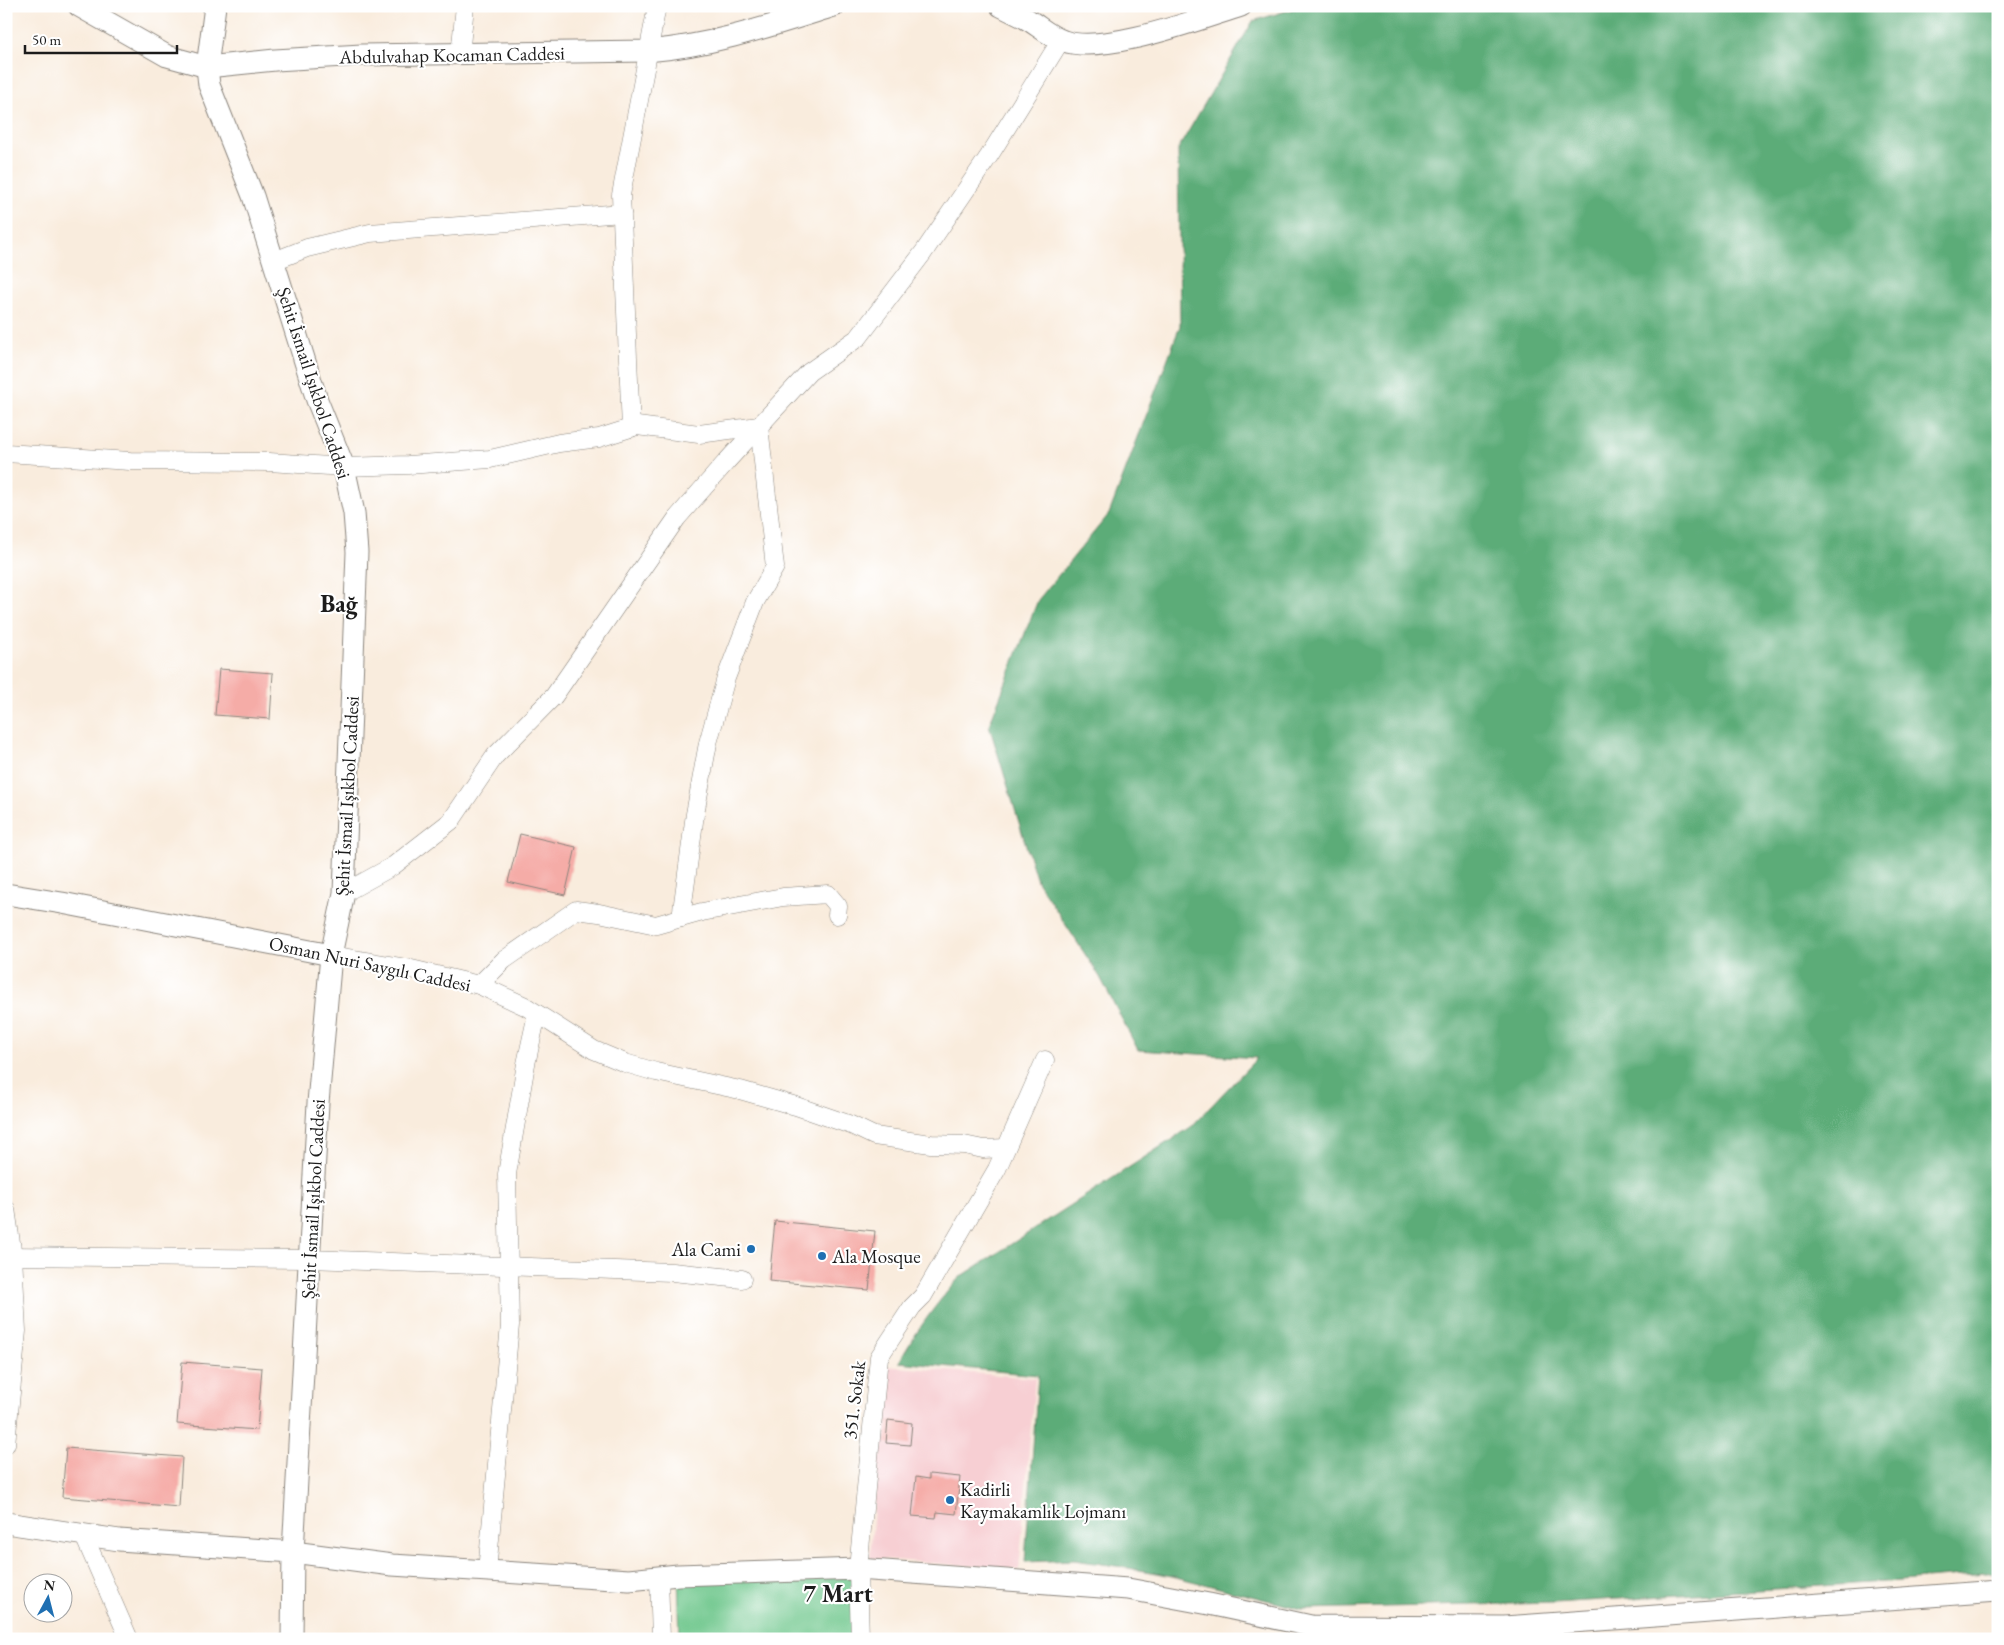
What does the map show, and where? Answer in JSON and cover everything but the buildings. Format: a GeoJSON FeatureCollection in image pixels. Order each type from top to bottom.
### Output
{"type":"FeatureCollection","features":[{"type":"Feature","properties":{"kind":"street","name":"Abdulvahap Kocaman Caddesi"},"geometry":{"type":"LineString","coordinates":[[79,6],[167,56],[207,67],[325,57],[676,49],[711,42],[834,6]]}},
{"type":"Feature","properties":{"kind":"street","name":"Şehit İsmail Işıkbol Caddesi"},"geometry":{"type":"LineString","coordinates":[[215,6],[207,67],[209,85],[253,196],[318,400],[344,467],[354,513],[357,552],[344,893],[331,955],[318,1103],[293,1552],[292,1639]]}},
{"type":"Feature","properties":{"kind":"street"},"geometry":{"type":"LineString","coordinates":[[460,55],[465,6]]}},
{"type":"Feature","properties":{"kind":"street"},"geometry":{"type":"LineString","coordinates":[[631,428],[621,195],[657,6]]}},
{"type":"Feature","properties":{"kind":"street"},"geometry":{"type":"LineString","coordinates":[[1001,6],[1061,40],[1079,45],[1118,41],[1241,6]]}},
{"type":"Feature","properties":{"kind":"street"},"geometry":{"type":"LineString","coordinates":[[344,893],[393,866],[451,821],[495,756],[554,696],[677,518],[809,372],[859,337],[923,253],[984,164],[1061,40]]}},
{"type":"Feature","properties":{"kind":"street"},"geometry":{"type":"LineString","coordinates":[[274,261],[308,248],[370,233],[622,213]]}},
{"type":"Feature","properties":{"kind":"street"},"geometry":{"type":"LineString","coordinates":[[6,453],[130,461],[269,462],[344,467],[408,465],[490,459],[559,443],[599,438],[637,426],[699,434],[759,426]]}},
{"type":"Feature","properties":{"kind":"street"},"geometry":{"type":"LineString","coordinates":[[681,918],[695,814],[710,734],[726,678],[755,602],[775,567],[759,426]]}},
{"type":"Feature","properties":{"kind":"street","name":"Osman Nuri Saygılı Caddesi"},"geometry":{"type":"LineString","coordinates":[[6,894],[407,968],[479,985],[525,1006],[594,1050],[625,1063],[656,1072],[740,1090],[796,1106],[851,1125],[874,1136],[983,1149],[1006,1148]]}},
{"type":"Feature","properties":{"kind":"street"},"geometry":{"type":"LineString","coordinates":[[479,985],[504,960],[576,910],[656,925],[702,912],[783,897],[828,894],[838,906],[837,915]]}},
{"type":"Feature","properties":{"kind":"street"},"geometry":{"type":"LineString","coordinates":[[487,1571],[510,1325],[507,1174],[526,1064],[537,1014]]}},
{"type":"Feature","properties":{"kind":"street","name":"351. Sokak"},"geometry":{"type":"LineString","coordinates":[[860,1639],[858,1569],[879,1357],[912,1307],[923,1296],[997,1169],[1045,1060]]}},
{"type":"Feature","properties":{"kind":"street"},"geometry":{"type":"LineString","coordinates":[[6,1209],[17,1331],[6,1444]]}},
{"type":"Feature","properties":{"kind":"street"},"geometry":{"type":"LineString","coordinates":[[10,1256],[309,1259],[672,1272],[742,1279]]}},
{"type":"Feature","properties":{"kind":"street"},"geometry":{"type":"LineString","coordinates":[[6,1523],[84,1536],[293,1552],[392,1565],[629,1580],[659,1576],[858,1569],[1128,1589],[1312,1626],[1504,1627],[1998,1591]]}},
{"type":"Feature","properties":{"kind":"street"},"geometry":{"type":"LineString","coordinates":[[84,1536],[129,1639]]}},
{"type":"Feature","properties":{"kind":"street"},"geometry":{"type":"LineString","coordinates":[[659,1576],[662,1639]]}},
{"type":"Feature","properties":{"kind":"shaded area","name":"Kadirli Kaymakamlık Lojmanı"},"geometry":{"type":"Polygon","coordinates":[[[885,1366],[1035,1378],[1019,1570],[870,1558],[885,1366]]]}},
{"type":"Feature","properties":{"kind":"green space"},"geometry":{"type":"Polygon","coordinates":[[[1303,6],[1998,6],[1998,1573],[1554,1603],[1302,1609],[1172,1576],[1123,1567],[1074,1560],[1025,1562],[1038,1375],[899,1362],[927,1318],[959,1278],[1191,1127],[1257,1058],[1138,1050],[1100,977],[1037,881],[989,725],[1038,600],[1109,514],[1180,326],[1178,149],[1253,21],[1303,6]]]}},
{"type":"Feature","properties":{"kind":"green space"},"geometry":{"type":"Polygon","coordinates":[[[858,1569],[860,1639],[680,1639],[678,1575],[858,1569]]]}},
{"type":"Feature","properties":{"kind":"place","name":"Ala Cami"},"geometry":{"type":"Point","coordinates":[751,1249]}},
{"type":"Feature","properties":{"kind":"place","name":"Ala Mosque"},"geometry":{"type":"Point","coordinates":[822,1256]}},
{"type":"Feature","properties":{"kind":"place","name":"Kadirli Kaymakamlık Lojmanı"},"geometry":{"type":"Point","coordinates":[950,1500]}},
{"type":"Feature","properties":{"kind":"district","name":"Bağ"},"geometry":{"type":"Point","coordinates":[339,603]}},
{"type":"Feature","properties":{"kind":"district","name":"7 Mart"},"geometry":{"type":"Point","coordinates":[838,1593]}}]}
